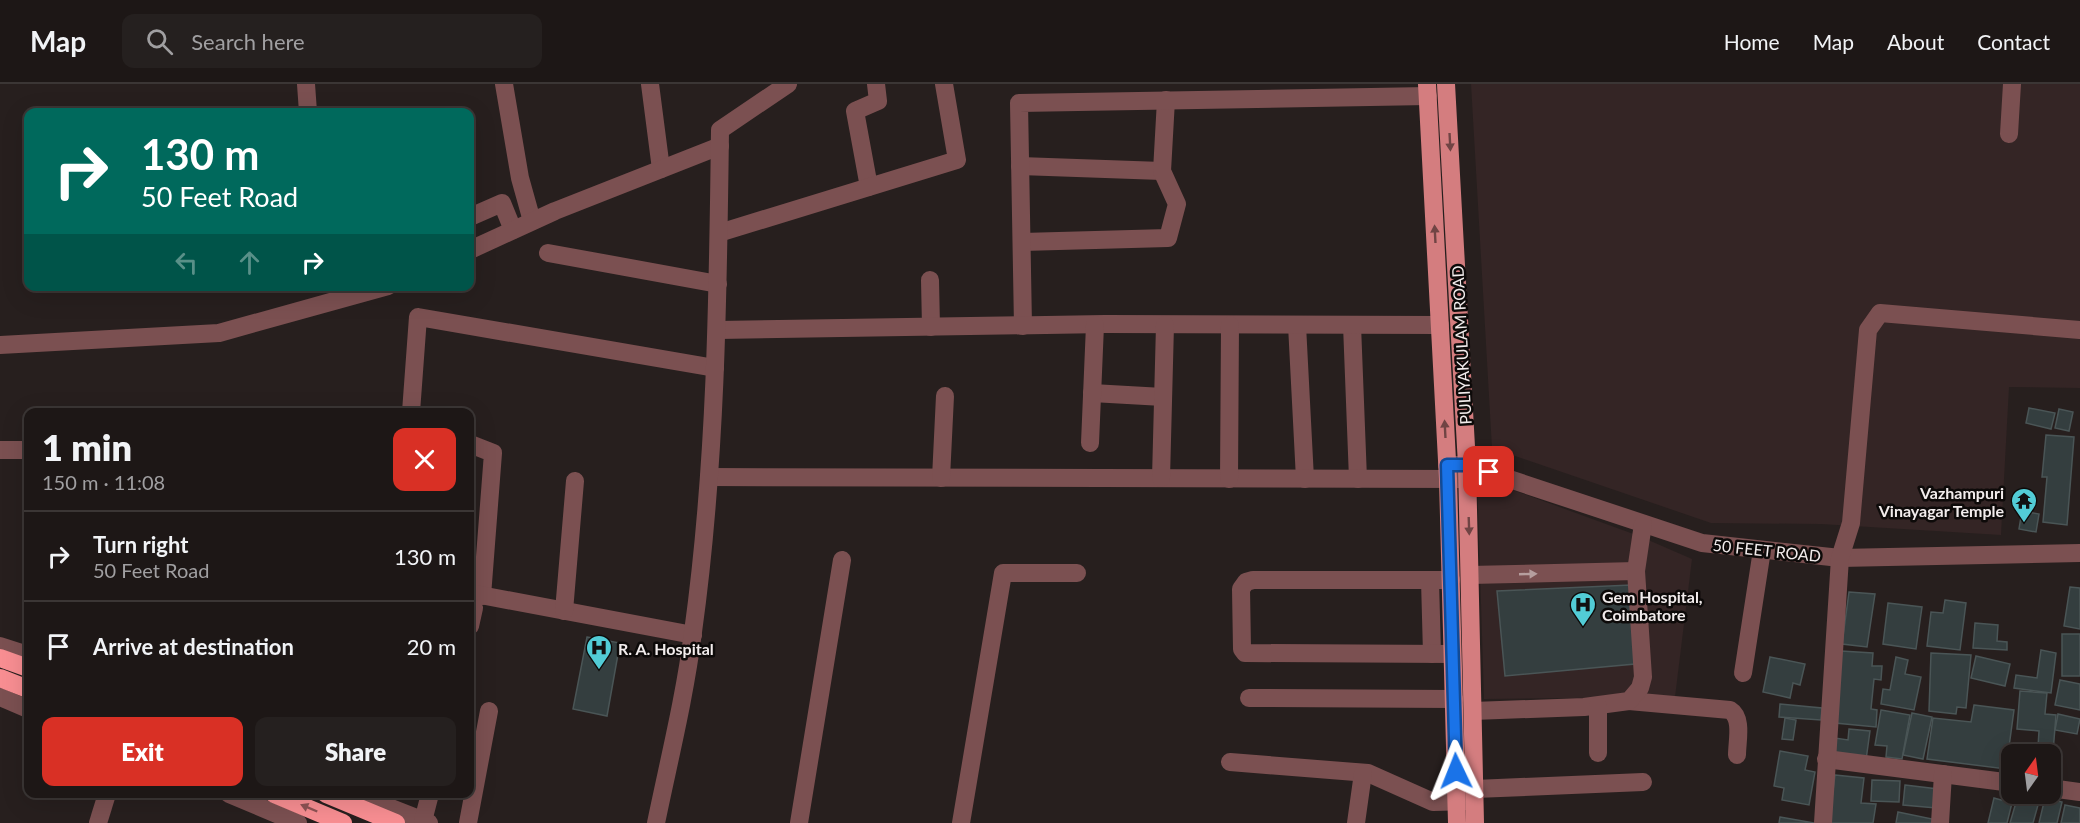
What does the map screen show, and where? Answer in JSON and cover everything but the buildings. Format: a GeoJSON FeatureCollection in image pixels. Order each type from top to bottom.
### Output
{"type":"FeatureCollection","features":[{"type":"Feature","properties":{"kind":"highway"},"geometry":{"type":"LineString","coordinates":[[0,658],[24,667]]}},
{"type":"Feature","properties":{"kind":"highway"},"geometry":{"type":"LineString","coordinates":[[0,678],[24,687]]}},
{"type":"Feature","properties":{"kind":"highway"},"geometry":{"type":"LineString","coordinates":[[284,798],[343,823]]}},
{"type":"Feature","properties":{"kind":"highway"},"geometry":{"type":"LineString","coordinates":[[336,798],[396,823]]}},
{"type":"Feature","properties":{"kind":"main road","name":"PULIYAKULAM ROAD"},"geometry":{"type":"LineString","coordinates":[[1446,84],[1467,472],[1475,823]]}},
{"type":"Feature","properties":{"kind":"main road","name":"PULIYAKULAM ROAD"},"geometry":{"type":"LineString","coordinates":[[1428,90],[1447,472],[1457,823]]}},
{"type":"Feature","properties":{"kind":"street"},"geometry":{"type":"LineString","coordinates":[[306,84],[308,108]]}},
{"type":"Feature","properties":{"kind":"street"},"geometry":{"type":"LineString","coordinates":[[504,84],[520,178],[532,221]]}},
{"type":"Feature","properties":{"kind":"street"},"geometry":{"type":"LineString","coordinates":[[651,84],[661,169]]}},
{"type":"Feature","properties":{"kind":"street"},"geometry":{"type":"LineString","coordinates":[[656,823],[693,634],[708,477],[718,330],[720,130],[788,84]]}},
{"type":"Feature","properties":{"kind":"street"},"geometry":{"type":"LineString","coordinates":[[869,187],[855,111],[879,101],[876,84]]}},
{"type":"Feature","properties":{"kind":"street"},"geometry":{"type":"LineString","coordinates":[[719,233],[957,160],[944,84]]}},
{"type":"Feature","properties":{"kind":"street"},"geometry":{"type":"LineString","coordinates":[[2009,134],[2012,84]]}},
{"type":"Feature","properties":{"kind":"street"},"geometry":{"type":"LineString","coordinates":[[1023,326],[1019,103],[1428,90]]}},
{"type":"Feature","properties":{"kind":"street"},"geometry":{"type":"LineString","coordinates":[[1022,242],[1168,238],[1177,204],[1162,171],[1166,100]]}},
{"type":"Feature","properties":{"kind":"street"},"geometry":{"type":"LineString","coordinates":[[474,248],[532,221],[720,146]]}},
{"type":"Feature","properties":{"kind":"street"},"geometry":{"type":"LineString","coordinates":[[1020,166],[1162,171]]}},
{"type":"Feature","properties":{"kind":"street"},"geometry":{"type":"LineString","coordinates":[[474,215],[502,203],[513,230]]}},
{"type":"Feature","properties":{"kind":"street"},"geometry":{"type":"LineString","coordinates":[[548,253],[718,284]]}},
{"type":"Feature","properties":{"kind":"street"},"geometry":{"type":"LineString","coordinates":[[930,280],[931,327]]}},
{"type":"Feature","properties":{"kind":"street"},"geometry":{"type":"LineString","coordinates":[[326,291],[327,305]]}},
{"type":"Feature","properties":{"kind":"street"},"geometry":{"type":"LineString","coordinates":[[0,345],[219,333],[372,291]]}},
{"type":"Feature","properties":{"kind":"street"},"geometry":{"type":"LineString","coordinates":[[1823,823],[1840,558],[1851,523],[1868,330],[1880,313],[2080,330]]}},
{"type":"Feature","properties":{"kind":"street"},"geometry":{"type":"LineString","coordinates":[[411,408],[418,317],[715,368]]}},
{"type":"Feature","properties":{"kind":"street"},"geometry":{"type":"LineString","coordinates":[[718,330],[1095,325],[1440,325]]}},
{"type":"Feature","properties":{"kind":"street"},"geometry":{"type":"LineString","coordinates":[[1089,443],[1095,325]]}},
{"type":"Feature","properties":{"kind":"street"},"geometry":{"type":"LineString","coordinates":[[1161,478],[1165,325]]}},
{"type":"Feature","properties":{"kind":"street"},"geometry":{"type":"LineString","coordinates":[[1229,479],[1230,325]]}},
{"type":"Feature","properties":{"kind":"street"},"geometry":{"type":"LineString","coordinates":[[1297,325],[1305,479]]}},
{"type":"Feature","properties":{"kind":"street"},"geometry":{"type":"LineString","coordinates":[[1352,325],[1358,479]]}},
{"type":"Feature","properties":{"kind":"street"},"geometry":{"type":"LineString","coordinates":[[1092,393],[1163,397]]}},
{"type":"Feature","properties":{"kind":"street"},"geometry":{"type":"LineString","coordinates":[[941,478],[945,396]]}},
{"type":"Feature","properties":{"kind":"street"},"geometry":{"type":"LineString","coordinates":[[474,446],[493,453],[474,606],[564,610],[693,634]]}},
{"type":"Feature","properties":{"kind":"street"},"geometry":{"type":"LineString","coordinates":[[0,450],[24,450]]}},
{"type":"Feature","properties":{"kind":"street","name":"50 FEET ROAD"},"geometry":{"type":"LineString","coordinates":[[708,477],[1358,479],[1467,472],[1702,543],[1840,558],[2080,553]]}},
{"type":"Feature","properties":{"kind":"street"},"geometry":{"type":"LineString","coordinates":[[564,610],[575,481]]}},
{"type":"Feature","properties":{"kind":"street"},"geometry":{"type":"LineString","coordinates":[[1629,701],[1640,688],[1643,676],[1636,571],[1643,524]]}},
{"type":"Feature","properties":{"kind":"street"},"geometry":{"type":"LineString","coordinates":[[1743,673],[1762,550]]}},
{"type":"Feature","properties":{"kind":"street"},"geometry":{"type":"LineString","coordinates":[[799,823],[842,560]]}},
{"type":"Feature","properties":{"kind":"street"},"geometry":{"type":"LineString","coordinates":[[1470,575],[1636,571]]}},
{"type":"Feature","properties":{"kind":"street"},"geometry":{"type":"LineString","coordinates":[[961,823],[1003,573],[1077,573]]}},
{"type":"Feature","properties":{"kind":"street"},"geometry":{"type":"LineString","coordinates":[[1451,580],[1253,580],[1246,582],[1241,589],[1242,649],[1245,653],[1452,654]]}},
{"type":"Feature","properties":{"kind":"street"},"geometry":{"type":"LineString","coordinates":[[1430,580],[1432,654]]}},
{"type":"Feature","properties":{"kind":"street"},"geometry":{"type":"LineString","coordinates":[[0,646],[24,654]]}},
{"type":"Feature","properties":{"kind":"street"},"geometry":{"type":"LineString","coordinates":[[0,698],[24,707]]}},
{"type":"Feature","properties":{"kind":"street"},"geometry":{"type":"LineString","coordinates":[[1249,698],[1454,699]]}},
{"type":"Feature","properties":{"kind":"street"},"geometry":{"type":"LineString","coordinates":[[1473,711],[1598,706],[1629,701],[1730,710],[1736,713],[1738,720],[1737,755]]}},
{"type":"Feature","properties":{"kind":"street"},"geometry":{"type":"LineString","coordinates":[[1598,706],[1598,753]]}},
{"type":"Feature","properties":{"kind":"street"},"geometry":{"type":"LineString","coordinates":[[474,791],[489,711]]}},
{"type":"Feature","properties":{"kind":"street"},"geometry":{"type":"LineString","coordinates":[[1826,759],[2001,782]]}},
{"type":"Feature","properties":{"kind":"street"},"geometry":{"type":"LineString","coordinates":[[1230,762],[1363,773],[1433,802],[1456,801],[1475,795],[1643,782]]}},
{"type":"Feature","properties":{"kind":"street"},"geometry":{"type":"LineString","coordinates":[[1356,823],[1363,773]]}},
{"type":"Feature","properties":{"kind":"street"},"geometry":{"type":"LineString","coordinates":[[1940,823],[1943,774]]}},
{"type":"Feature","properties":{"kind":"street"},"geometry":{"type":"LineString","coordinates":[[2061,789],[2080,792]]}},
{"type":"Feature","properties":{"kind":"street"},"geometry":{"type":"LineString","coordinates":[[98,823],[106,798]]}},
{"type":"Feature","properties":{"kind":"street"},"geometry":{"type":"LineString","coordinates":[[237,798],[278,819],[298,823]]}},
{"type":"Feature","properties":{"kind":"street"},"geometry":{"type":"LineString","coordinates":[[371,798],[426,822],[429,798]]}},
{"type":"Feature","properties":{"kind":"street"},"geometry":{"type":"LineString","coordinates":[[468,823],[473,798]]}},
{"type":"Feature","properties":{"kind":"shaded area"},"geometry":{"type":"Polygon","coordinates":[[[1471,84],[2080,84],[2080,388],[2009,387],[2001,535],[1821,524],[1711,523],[1492,448],[1471,84]]]}},
{"type":"Feature","properties":{"kind":"shaded area","name":"Gem Hospital, Coimbatore"},"geometry":{"type":"Polygon","coordinates":[[[1477,477],[1639,536],[1692,559],[1675,697],[1484,699],[1477,477]]]}},
{"type":"Feature","properties":{"kind":"place","name":"Vazhampuri Vinayagar Temple"},"geometry":{"type":"Point","coordinates":[2024,524]}},
{"type":"Feature","properties":{"kind":"place","name":"Gem Hospital, Coimbatore"},"geometry":{"type":"Point","coordinates":[1583,628]}},
{"type":"Feature","properties":{"kind":"place","name":"R. A. Hospital"},"geometry":{"type":"Point","coordinates":[599,671]}},
{"type":"Feature","properties":{"kind":"route"},"geometry":{"type":"LineString","coordinates":[[1456,771],[1447,465],[1467,465],[1489,472]]}}]}
